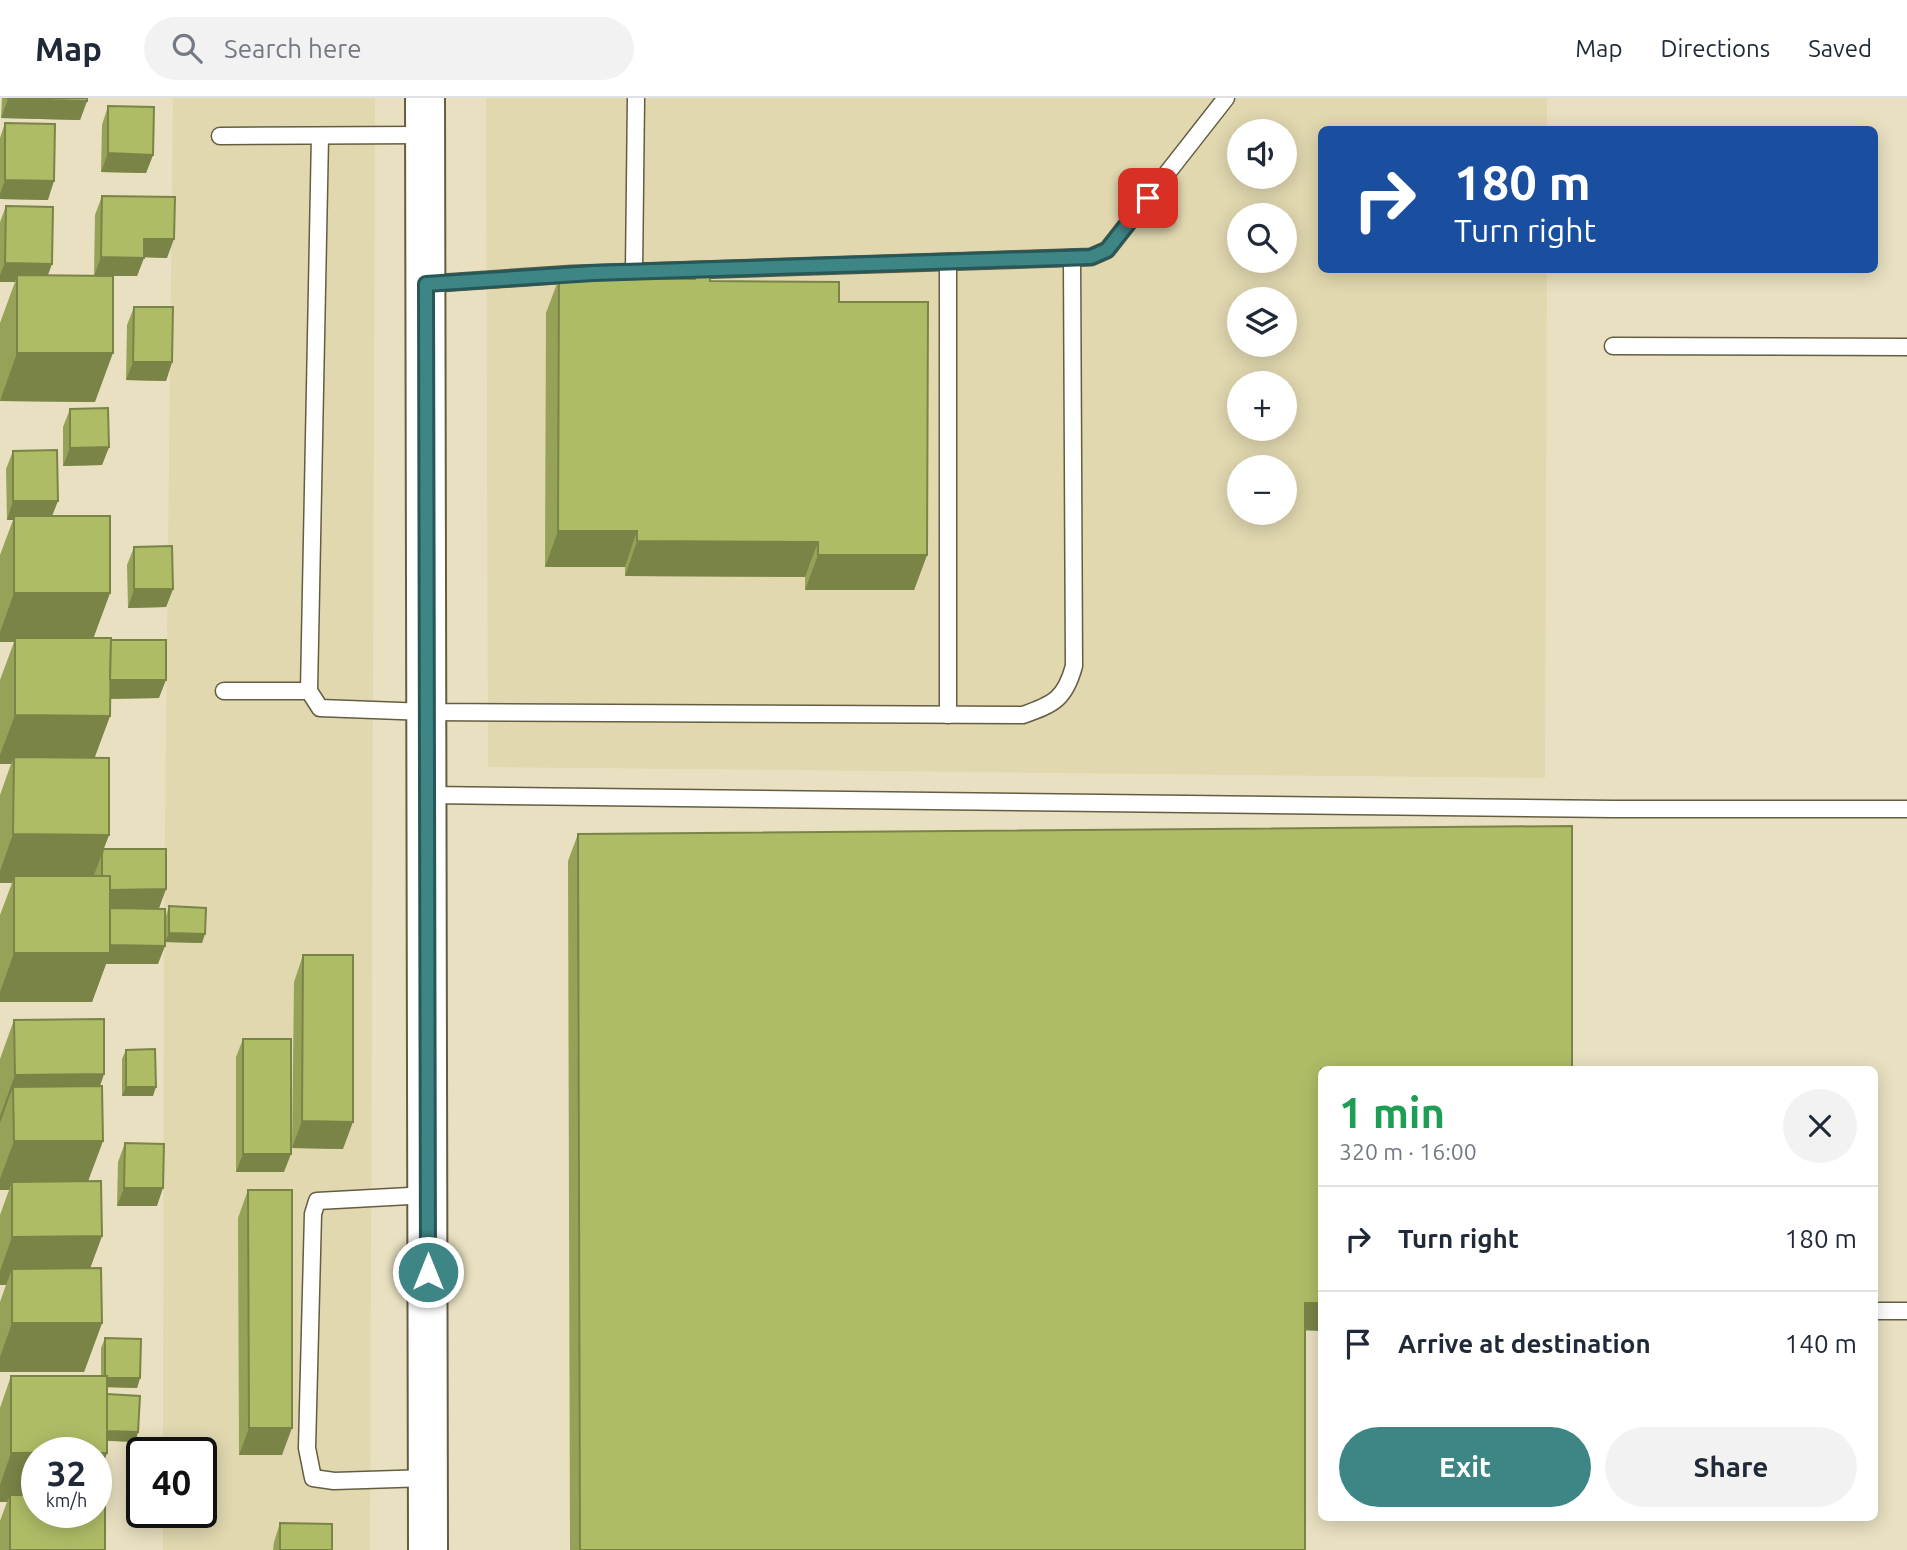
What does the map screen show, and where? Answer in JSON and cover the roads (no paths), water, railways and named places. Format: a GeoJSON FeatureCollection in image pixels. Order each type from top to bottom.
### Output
{"type":"FeatureCollection","features":[{"type":"Feature","properties":{"kind":"street"},"geometry":{"type":"LineString","coordinates":[[425,116],[428,1550]]}},
{"type":"Feature","properties":{"kind":"lane"},"geometry":{"type":"LineString","coordinates":[[635,271],[636,98]]}},
{"type":"Feature","properties":{"kind":"lane"},"geometry":{"type":"LineString","coordinates":[[426,284],[635,271],[1091,257],[1107,250],[1226,98]]}},
{"type":"Feature","properties":{"kind":"lane"},"geometry":{"type":"LineString","coordinates":[[220,136],[320,135],[425,116]]}},
{"type":"Feature","properties":{"kind":"lane"},"geometry":{"type":"LineString","coordinates":[[320,135],[309,691],[320,708],[428,712],[1023,715],[1050,705],[1069,685],[1073,666],[1072,258]]}},
{"type":"Feature","properties":{"kind":"lane"},"geometry":{"type":"LineString","coordinates":[[948,262],[948,715]]}},
{"type":"Feature","properties":{"kind":"lane"},"geometry":{"type":"LineString","coordinates":[[1614,346],[1907,347]]}},
{"type":"Feature","properties":{"kind":"lane"},"geometry":{"type":"LineString","coordinates":[[224,691],[309,691]]}},
{"type":"Feature","properties":{"kind":"lane"},"geometry":{"type":"LineString","coordinates":[[428,795],[1612,809],[1907,809]]}},
{"type":"Feature","properties":{"kind":"lane"},"geometry":{"type":"LineString","coordinates":[[428,1195],[317,1201],[313,1214],[307,1448],[313,1478],[334,1481],[428,1478]]}},
{"type":"Feature","properties":{"kind":"lane"},"geometry":{"type":"LineString","coordinates":[[1878,1311],[1907,1311]]}}]}
